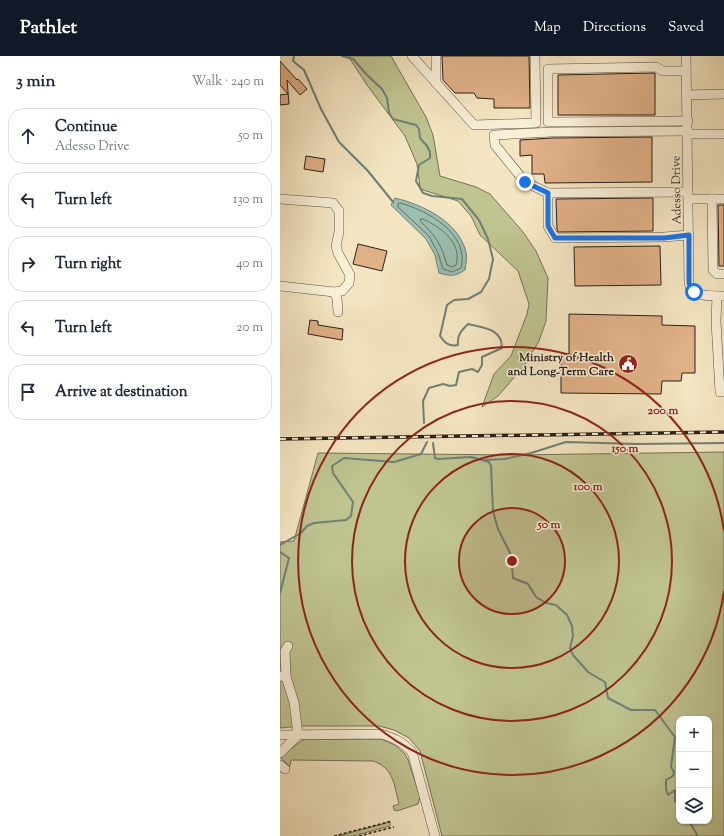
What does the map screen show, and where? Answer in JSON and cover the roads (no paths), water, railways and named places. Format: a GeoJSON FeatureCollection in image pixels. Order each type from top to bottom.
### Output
{"type":"FeatureCollection","features":[{"type":"Feature","properties":{"kind":"street"},"geometry":{"type":"LineString","coordinates":[[412,56],[474,125],[536,123],[535,56]]}},
{"type":"Feature","properties":{"kind":"street"},"geometry":{"type":"LineString","coordinates":[[436,56],[436,83]]}},
{"type":"Feature","properties":{"kind":"street","name":"Adesso Drive"},"geometry":{"type":"LineString","coordinates":[[686,56],[689,283],[694,292],[703,295],[720,296]]}},
{"type":"Feature","properties":{"kind":"street"},"geometry":{"type":"LineString","coordinates":[[686,71],[663,71],[656,67],[548,69],[548,122],[688,129],[724,134]]}},
{"type":"Feature","properties":{"kind":"street"},"geometry":{"type":"LineString","coordinates":[[687,95],[724,94]]}},
{"type":"Feature","properties":{"kind":"street"},"geometry":{"type":"LineString","coordinates":[[688,129],[552,132],[494,135],[495,145],[525,182],[548,193],[689,195],[712,199],[724,199]]}},
{"type":"Feature","properties":{"kind":"street"},"geometry":{"type":"LineString","coordinates":[[548,193],[548,226],[555,238],[664,238],[689,235]]}},
{"type":"Feature","properties":{"kind":"street"},"geometry":{"type":"LineString","coordinates":[[280,199],[333,203],[339,211],[339,232],[336,246],[338,253],[350,275],[349,283],[342,291],[334,292],[280,286]]}},
{"type":"Feature","properties":{"kind":"street"},"geometry":{"type":"LineString","coordinates":[[712,199],[713,270],[717,274],[724,274]]}},
{"type":"Feature","properties":{"kind":"street"},"geometry":{"type":"LineString","coordinates":[[334,292],[337,298],[338,312]]}},
{"type":"Feature","properties":{"kind":"street"},"geometry":{"type":"LineString","coordinates":[[720,296],[720,392],[724,392]]}},
{"type":"Feature","properties":{"kind":"street"},"geometry":{"type":"LineString","coordinates":[[288,646],[285,651],[283,677],[294,702],[298,735]]}},
{"type":"Feature","properties":{"kind":"street"},"geometry":{"type":"LineString","coordinates":[[280,735],[381,734],[394,737],[412,752],[435,836]]}},
{"type":"Feature","properties":{"kind":"street"},"geometry":{"type":"LineString","coordinates":[[280,753],[298,735]]}},
{"type":"Feature","properties":{"kind":"water"},"geometry":{"type":"Polygon","coordinates":[[[395,198],[428,210],[447,223],[455,231],[462,241],[466,252],[465,270],[458,274],[452,275],[439,273],[435,255],[426,239],[391,205],[395,198]]]}},
{"type":"Feature","properties":{"kind":"waterway"},"geometry":{"type":"LineString","coordinates":[[294,56],[293,61],[304,70],[321,109],[339,142],[368,171],[393,202]]}},
{"type":"Feature","properties":{"kind":"waterway"},"geometry":{"type":"LineString","coordinates":[[342,56],[353,59],[382,89],[387,98],[389,113],[393,119],[416,125],[419,129],[420,138],[427,146],[430,152],[430,158],[419,165],[416,181],[423,193],[432,196],[462,199],[479,220],[488,239],[493,259],[489,279],[481,292],[468,299],[454,300],[447,305],[440,336],[448,344],[458,345],[460,333],[468,324],[491,330],[499,336],[502,348],[482,357],[482,365],[478,372],[472,369],[459,372],[456,385],[450,386],[443,384],[429,388],[423,401],[424,423]]}},
{"type":"Feature","properties":{"kind":"waterway"},"geometry":{"type":"LineString","coordinates":[[280,545],[301,533],[307,526],[314,523],[346,520],[351,516],[353,502],[333,473],[332,466],[344,458],[394,462],[421,454],[427,442]]}},
{"type":"Feature","properties":{"kind":"waterway"},"geometry":{"type":"LineString","coordinates":[[486,460],[505,459],[531,453],[566,442],[637,444],[724,443]]}},
{"type":"Feature","properties":{"kind":"waterway"},"geometry":{"type":"LineString","coordinates":[[433,443],[435,458],[471,457],[489,462],[491,466],[493,511],[498,529],[511,555],[513,578],[528,584],[536,597],[546,603],[556,605],[567,615],[572,626],[573,636],[570,648],[573,655],[588,672],[605,682],[608,698],[631,710],[655,710],[675,737],[671,767],[674,772],[673,776],[666,780],[666,789],[668,795],[675,790],[676,802]]}},
{"type":"Feature","properties":{"kind":"waterway"},"geometry":{"type":"LineString","coordinates":[[280,552],[289,558],[280,593]]}},
{"type":"Feature","properties":{"kind":"waterway"},"geometry":{"type":"LineString","coordinates":[[691,824],[698,836]]}},
{"type":"Feature","properties":{"kind":"railway"},"geometry":{"type":"LineString","coordinates":[[280,439],[724,432]]}},
{"type":"Feature","properties":{"kind":"place","name":"Ministry of Health and Long-Term Care"},"geometry":{"type":"Point","coordinates":[628,364]}}]}
